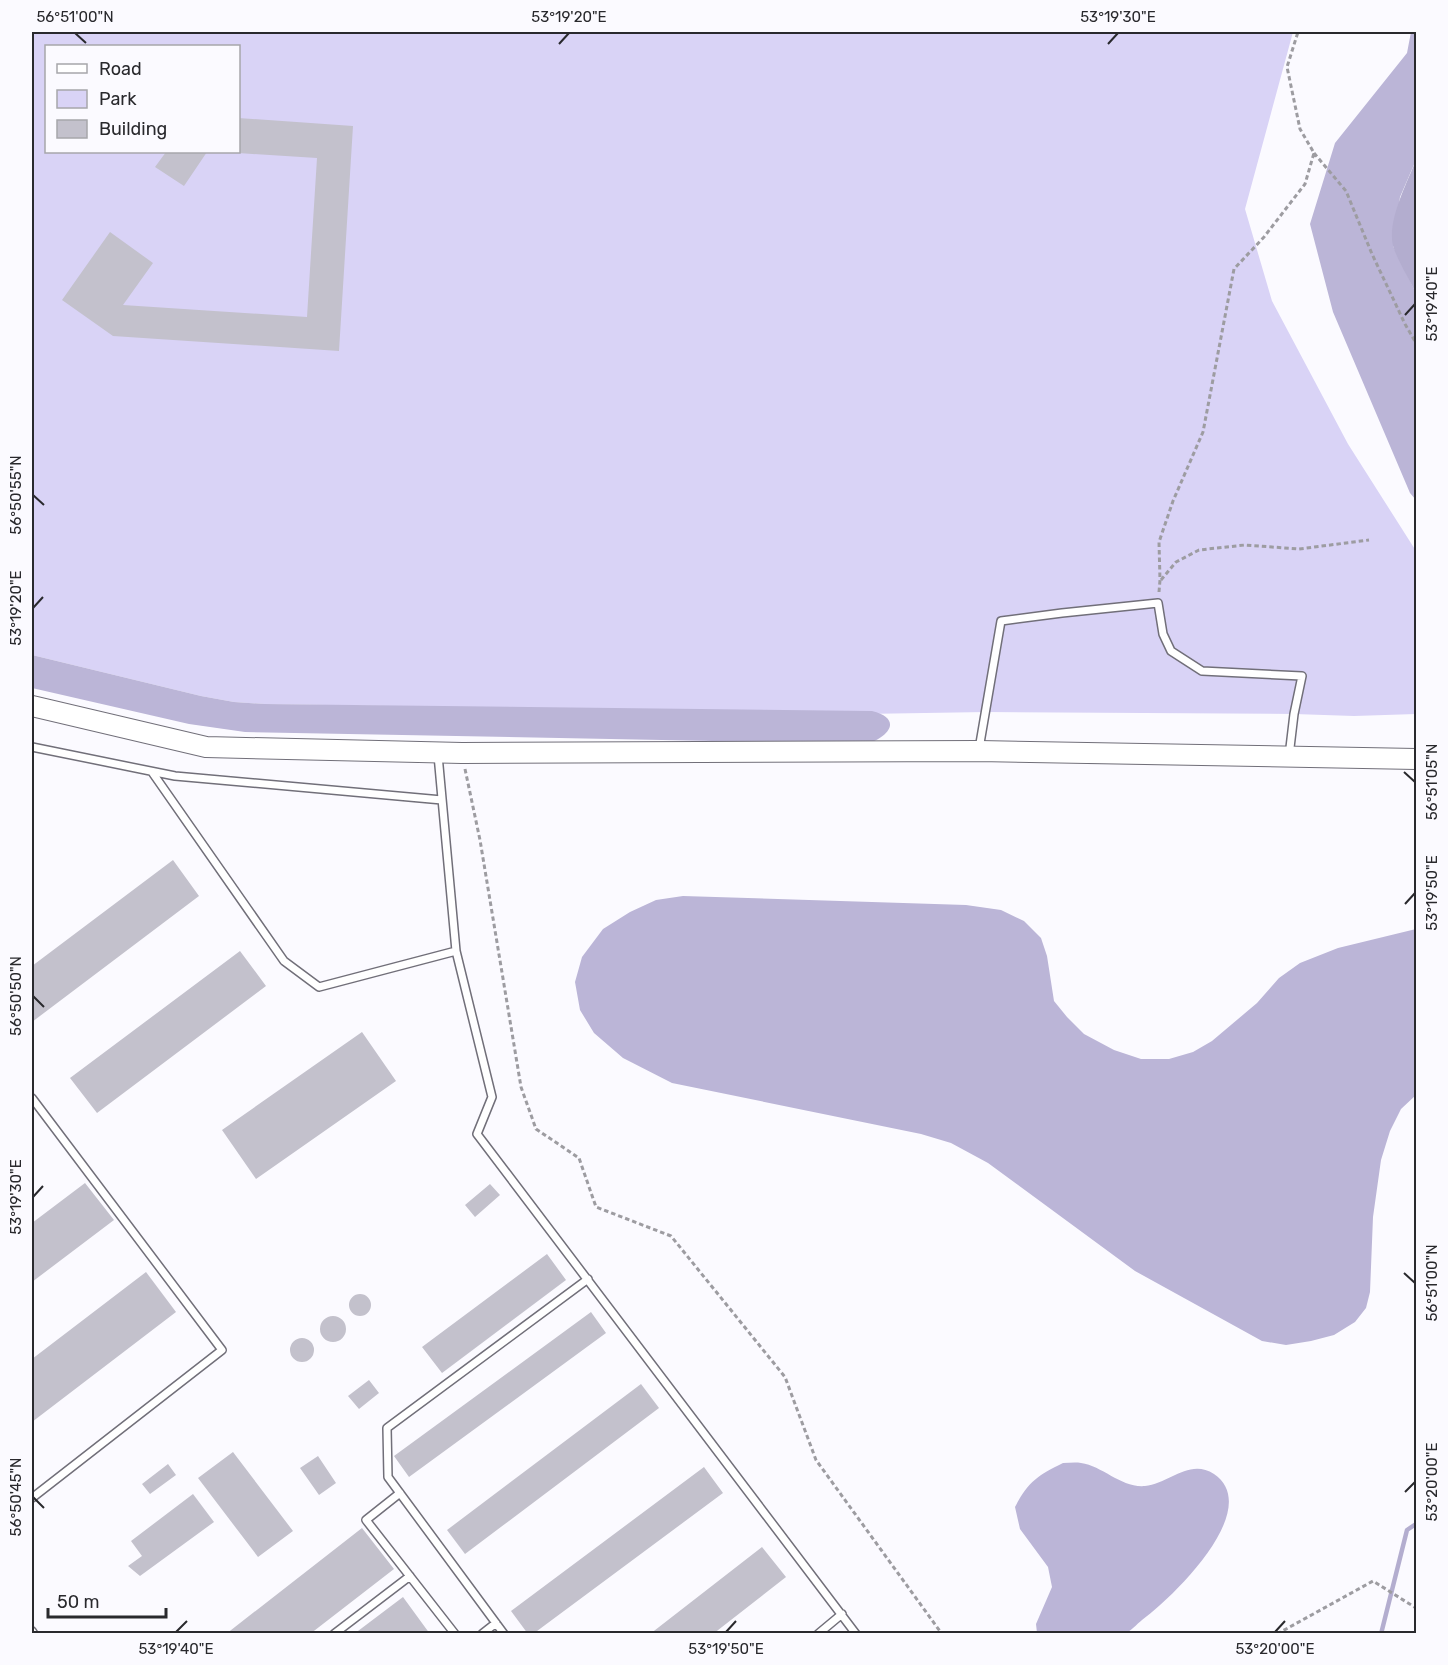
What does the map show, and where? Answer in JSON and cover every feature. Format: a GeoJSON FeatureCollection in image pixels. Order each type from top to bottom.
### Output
{"type":"FeatureCollection","features":[{"type":"Feature","properties":{"kind":"street"},"geometry":{"type":"LineString","coordinates":[[32,706],[206,747],[462,753],[979,751],[1416,759]]}},
{"type":"Feature","properties":{"kind":"lane"},"geometry":{"type":"LineString","coordinates":[[979,751],[1001,621],[1158,603],[1163,634],[1171,651],[1202,671],[1302,676],[1294,714],[1289,756]]}},
{"type":"Feature","properties":{"kind":"lane"},"geometry":{"type":"LineString","coordinates":[[32,747],[176,776],[442,800]]}},
{"type":"Feature","properties":{"kind":"lane"},"geometry":{"type":"LineString","coordinates":[[438,752],[456,951],[492,1097],[477,1134],[856,1634]]}},
{"type":"Feature","properties":{"kind":"lane"},"geometry":{"type":"LineString","coordinates":[[152,772],[284,961],[319,987],[456,951]]}},
{"type":"Feature","properties":{"kind":"lane"},"geometry":{"type":"LineString","coordinates":[[32,1098],[222,1350],[32,1498]]}},
{"type":"Feature","properties":{"kind":"lane"},"geometry":{"type":"LineString","coordinates":[[504,1634],[388,1477],[387,1428],[588,1279]]}},
{"type":"Feature","properties":{"kind":"lane"},"geometry":{"type":"LineString","coordinates":[[400,1493],[366,1520],[455,1634]]}},
{"type":"Feature","properties":{"kind":"lane"},"geometry":{"type":"LineString","coordinates":[[334,1634],[410,1576]]}},
{"type":"Feature","properties":{"kind":"lane"},"geometry":{"type":"LineString","coordinates":[[818,1634],[842,1614]]}},
{"type":"Feature","properties":{"kind":"lane"},"geometry":{"type":"LineString","coordinates":[[482,1634],[496,1623]]}},
{"type":"Feature","properties":{"kind":"path"},"geometry":{"type":"LineString","coordinates":[[1298,32],[1287,67],[1300,129],[1314,153],[1346,191],[1371,254],[1416,343]]}},
{"type":"Feature","properties":{"kind":"path"},"geometry":{"type":"LineString","coordinates":[[1158,603],[1159,542],[1173,501],[1203,432],[1234,268],[1263,237],[1305,184],[1314,153]]}},
{"type":"Feature","properties":{"kind":"path"},"geometry":{"type":"LineString","coordinates":[[1160,580],[1176,562],[1199,550],[1245,545],[1299,549],[1369,540]]}},
{"type":"Feature","properties":{"kind":"path"},"geometry":{"type":"LineString","coordinates":[[462,753],[480,840],[521,1088],[536,1129],[579,1158],[596,1207],[671,1236],[778,1368],[785,1377],[816,1460],[942,1634]]}},
{"type":"Feature","properties":{"kind":"path"},"geometry":{"type":"LineString","coordinates":[[1277,1634],[1373,1581],[1416,1608]]}},
{"type":"Feature","properties":{"kind":"green space"},"geometry":{"type":"Polygon","coordinates":[[[32,32],[1293,32],[1245,209],[1272,301],[1348,444],[1416,551],[1416,714],[1354,716],[986,712],[863,714],[265,704],[234,702],[32,655],[32,32]]]}},
{"type":"Feature","properties":{"kind":"shaded area"},"geometry":{"type":"Polygon","coordinates":[[[1411,32],[1416,32],[1416,160],[1400,197],[1393,246],[1416,293],[1416,500],[1410,493],[1333,312],[1310,224],[1335,143],[1407,53],[1411,32]]]}},
{"type":"Feature","properties":{"kind":"shaded area"},"geometry":{"type":"Polygon","coordinates":[[[1416,160],[1416,293],[1400,263],[1393,246],[1392,236],[1395,214],[1416,160]]]}},
{"type":"Feature","properties":{"kind":"shaded area"},"geometry":{"type":"Polygon","coordinates":[[[32,655],[234,702],[872,711],[882,714],[890,723],[886,733],[866,744],[245,732],[189,724],[32,688],[32,655]]]}},
{"type":"Feature","properties":{"kind":"shaded area"},"geometry":{"type":"Polygon","coordinates":[[[683,896],[966,905],[1001,910],[1024,921],[1041,938],[1047,956],[1054,1001],[1067,1017],[1084,1034],[1114,1050],[1141,1059],[1169,1059],[1193,1052],[1212,1041],[1257,1003],[1279,978],[1300,963],[1338,948],[1416,929],[1416,1095],[1401,1109],[1390,1131],[1381,1160],[1373,1217],[1370,1292],[1366,1308],[1355,1322],[1334,1335],[1286,1345],[1262,1341],[1135,1271],[988,1163],[951,1143],[921,1134],[672,1083],[623,1058],[594,1033],[580,1010],[575,982],[582,957],[603,929],[630,912],[656,900],[683,896]]]}},
{"type":"Feature","properties":{"kind":"shaded area"},"geometry":{"type":"Polygon","coordinates":[[[1063,1463],[1089,1465],[1136,1486],[1154,1484],[1188,1470],[1205,1470],[1214,1474],[1227,1489],[1228,1509],[1221,1530],[1208,1552],[1173,1593],[1124,1634],[1037,1633],[1036,1624],[1052,1587],[1048,1567],[1020,1529],[1015,1507],[1024,1491],[1034,1480],[1063,1463]]]}},
{"type":"Feature","properties":{"kind":"building"},"geometry":{"type":"Polygon","coordinates":[[[240,118],[353,126],[339,351],[113,336],[62,300],[110,232],[153,263],[123,305],[307,317],[317,158],[238,153],[240,153],[240,118]]]}},
{"type":"Feature","properties":{"kind":"building"},"geometry":{"type":"Polygon","coordinates":[[[165,153],[206,153],[184,186],[155,167],[165,153]]]}},
{"type":"Feature","properties":{"kind":"building"},"geometry":{"type":"Polygon","coordinates":[[[173,860],[199,896],[32,1022],[32,966],[173,860]]]}},
{"type":"Feature","properties":{"kind":"building"},"geometry":{"type":"Polygon","coordinates":[[[240,951],[266,986],[97,1113],[70,1078],[240,951]]]}},
{"type":"Feature","properties":{"kind":"building"},"geometry":{"type":"Polygon","coordinates":[[[362,1032],[396,1081],[256,1179],[222,1130],[362,1032]]]}},
{"type":"Feature","properties":{"kind":"building"},"geometry":{"type":"Polygon","coordinates":[[[85,1183],[114,1220],[32,1282],[32,1223],[85,1183]]]}},
{"type":"Feature","properties":{"kind":"building"},"geometry":{"type":"Polygon","coordinates":[[[490,1184],[500,1195],[475,1217],[465,1205],[490,1184]]]}},
{"type":"Feature","properties":{"kind":"building"},"geometry":{"type":"Polygon","coordinates":[[[547,1254],[566,1280],[442,1373],[422,1347],[547,1254]]]}},
{"type":"Feature","properties":{"kind":"building"},"geometry":{"type":"Polygon","coordinates":[[[146,1272],[176,1312],[32,1422],[32,1359],[146,1272]]]}},
{"type":"Feature","properties":{"kind":"building"},"geometry":{"type":"Polygon","coordinates":[[[360,1294],[368,1297],[371,1305],[368,1313],[360,1316],[352,1313],[349,1305],[352,1297],[360,1294]]]}},
{"type":"Feature","properties":{"kind":"building"},"geometry":{"type":"Polygon","coordinates":[[[591,1312],[606,1333],[409,1477],[394,1456],[591,1312]]]}},
{"type":"Feature","properties":{"kind":"building"},"geometry":{"type":"Polygon","coordinates":[[[333,1316],[342,1320],[346,1329],[342,1338],[333,1342],[324,1338],[320,1329],[324,1320],[333,1316]]]}},
{"type":"Feature","properties":{"kind":"building"},"geometry":{"type":"Polygon","coordinates":[[[302,1338],[310,1342],[314,1350],[310,1358],[302,1362],[294,1358],[290,1350],[294,1342],[302,1338]]]}},
{"type":"Feature","properties":{"kind":"building"},"geometry":{"type":"Polygon","coordinates":[[[369,1380],[379,1393],[359,1409],[348,1396],[369,1380]]]}},
{"type":"Feature","properties":{"kind":"building"},"geometry":{"type":"Polygon","coordinates":[[[641,1384],[659,1408],[465,1554],[447,1530],[641,1384]]]}},
{"type":"Feature","properties":{"kind":"building"},"geometry":{"type":"Polygon","coordinates":[[[233,1452],[293,1531],[258,1557],[198,1478],[233,1452]]]}},
{"type":"Feature","properties":{"kind":"building"},"geometry":{"type":"Polygon","coordinates":[[[318,1456],[336,1483],[319,1495],[300,1468],[318,1456]]]}},
{"type":"Feature","properties":{"kind":"building"},"geometry":{"type":"Polygon","coordinates":[[[168,1464],[176,1475],[150,1494],[142,1484],[168,1464]]]}},
{"type":"Feature","properties":{"kind":"building"},"geometry":{"type":"Polygon","coordinates":[[[704,1467],[723,1493],[533,1634],[528,1634],[511,1611],[704,1467]]]}},
{"type":"Feature","properties":{"kind":"building"},"geometry":{"type":"Polygon","coordinates":[[[193,1494],[214,1522],[140,1576],[128,1566],[142,1556],[131,1541],[193,1494]]]}},
{"type":"Feature","properties":{"kind":"building"},"geometry":{"type":"Polygon","coordinates":[[[362,1528],[394,1569],[310,1634],[226,1634],[362,1528]]]}},
{"type":"Feature","properties":{"kind":"building"},"geometry":{"type":"Polygon","coordinates":[[[762,1547],[786,1577],[713,1634],[650,1634],[762,1547]]]}},
{"type":"Feature","properties":{"kind":"building"},"geometry":{"type":"Polygon","coordinates":[[[403,1597],[430,1634],[354,1634],[403,1597]]]}},
{"type":"Feature","properties":{"kind":"waterway"},"geometry":{"type":"LineString","coordinates":[[1381,1634],[1407,1530],[1416,1524]]}}]}
